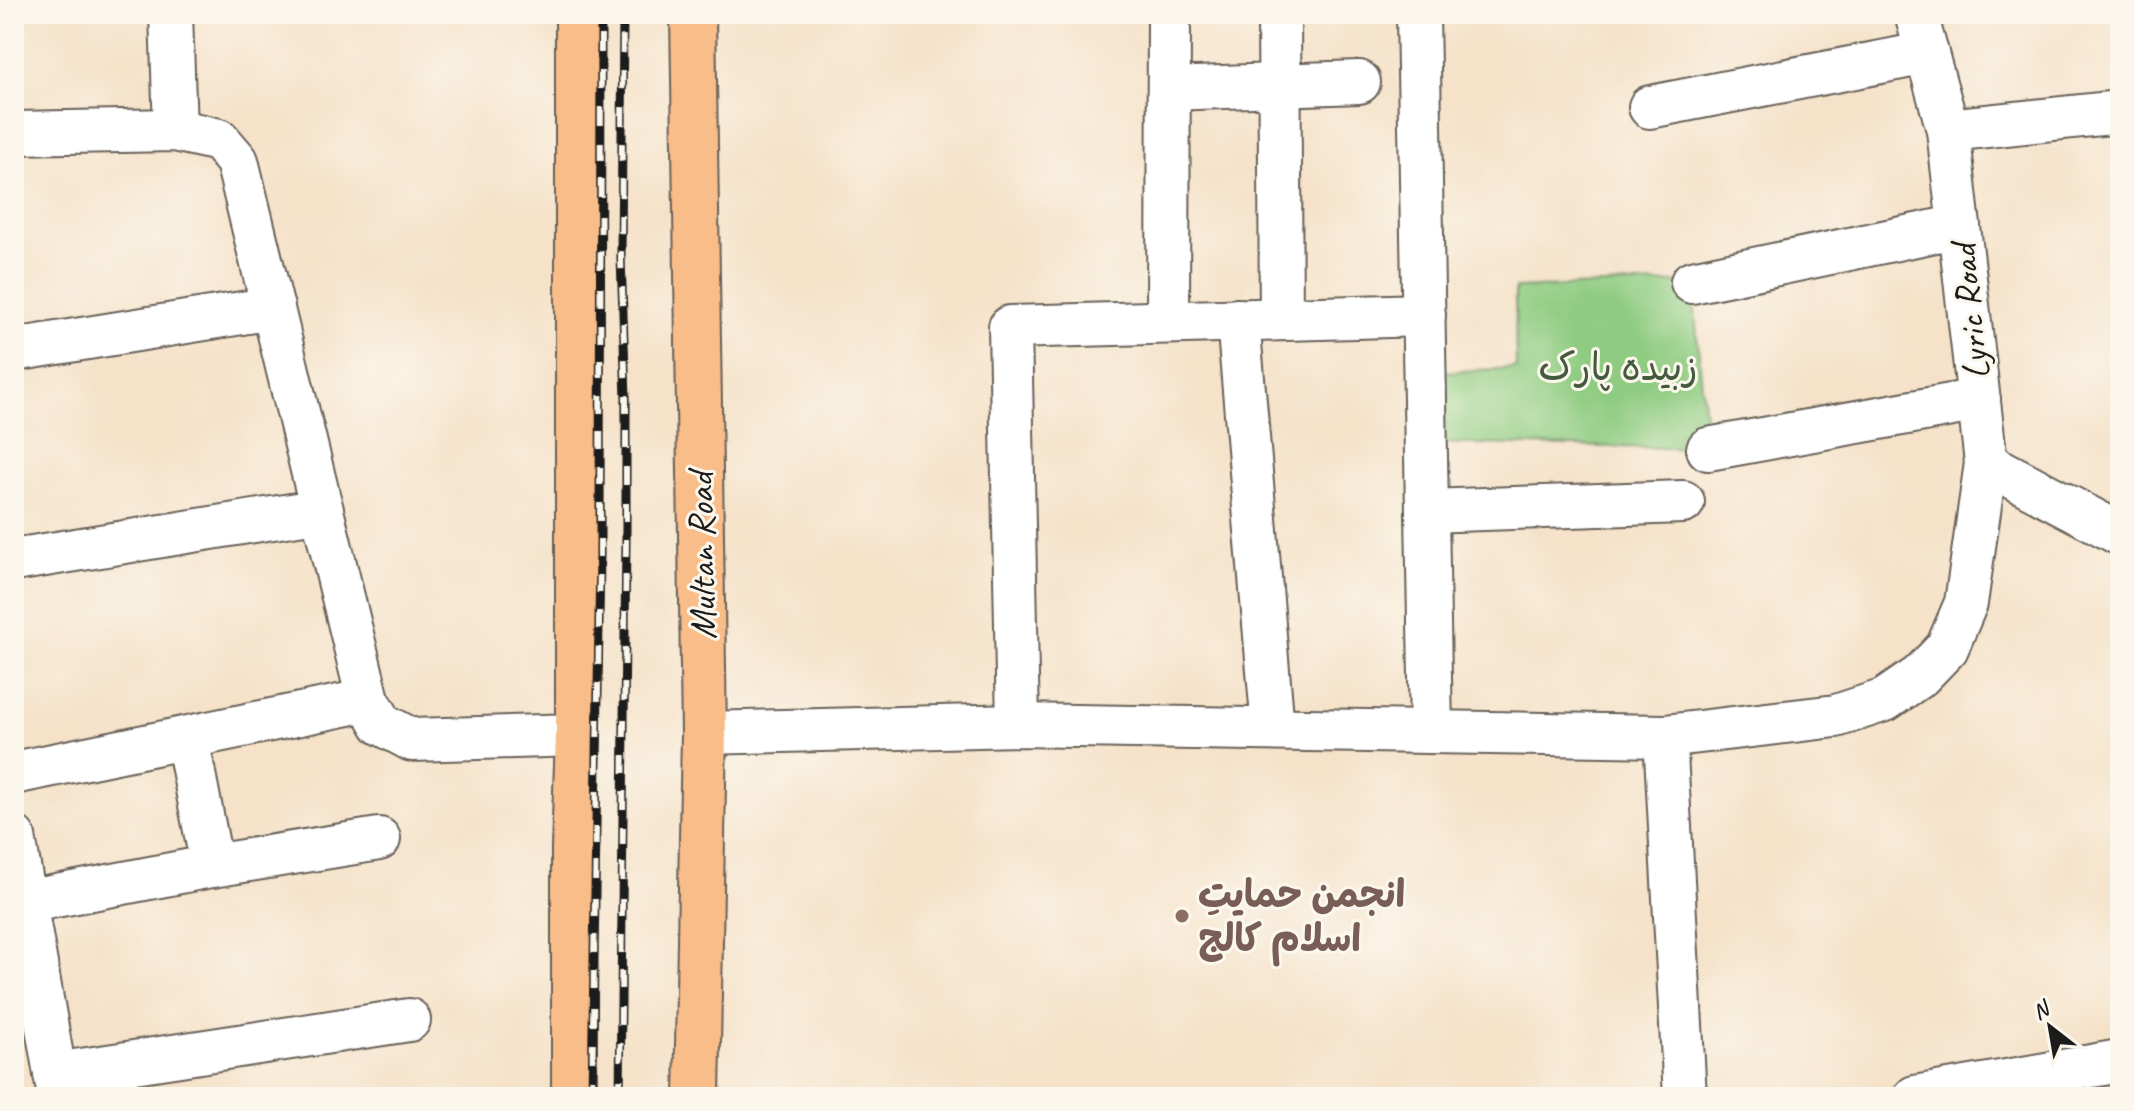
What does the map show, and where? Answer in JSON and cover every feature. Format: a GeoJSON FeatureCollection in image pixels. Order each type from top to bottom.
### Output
{"type":"FeatureCollection","features":[{"type":"Feature","properties":{"kind":"main road"},"geometry":{"type":"LineString","coordinates":[[574,1097],[574,848],[578,735],[578,14]]}},
{"type":"Feature","properties":{"kind":"main road","name":"Multan Road"},"geometry":{"type":"LineString","coordinates":[[693,14],[704,733],[697,1097]]}},
{"type":"Feature","properties":{"kind":"street"},"geometry":{"type":"LineString","coordinates":[[171,14],[175,130]]}},
{"type":"Feature","properties":{"kind":"street"},"geometry":{"type":"LineString","coordinates":[[1168,322],[1169,14]]}},
{"type":"Feature","properties":{"kind":"street"},"geometry":{"type":"LineString","coordinates":[[1279,14],[1281,319]]}},
{"type":"Feature","properties":{"kind":"street"},"geometry":{"type":"LineString","coordinates":[[1418,14],[1431,732]]}},
{"type":"Feature","properties":{"kind":"street"},"geometry":{"type":"LineString","coordinates":[[1650,107],[1921,33]]}},
{"type":"Feature","properties":{"kind":"street","name":"Lyric Road"},"geometry":{"type":"LineString","coordinates":[[704,733],[1018,725],[1665,736],[1836,716],[1885,700],[1920,676],[1947,648],[1966,603],[1986,463],[1948,130],[1921,33]]}},
{"type":"Feature","properties":{"kind":"street"},"geometry":{"type":"LineString","coordinates":[[1169,89],[1359,82]]}},
{"type":"Feature","properties":{"kind":"street"},"geometry":{"type":"LineString","coordinates":[[1948,130],[2120,112]]}},
{"type":"Feature","properties":{"kind":"street"},"geometry":{"type":"LineString","coordinates":[[14,133],[175,130],[219,140],[237,161],[368,700],[382,724],[412,740],[578,735]]}},
{"type":"Feature","properties":{"kind":"street"},"geometry":{"type":"LineString","coordinates":[[1692,282],[1959,226]]}},
{"type":"Feature","properties":{"kind":"street"},"geometry":{"type":"LineString","coordinates":[[14,350],[273,308]]}},
{"type":"Feature","properties":{"kind":"street"},"geometry":{"type":"LineString","coordinates":[[1018,725],[1010,327],[1424,315]]}},
{"type":"Feature","properties":{"kind":"street"},"geometry":{"type":"LineString","coordinates":[[1238,320],[1273,729]]}},
{"type":"Feature","properties":{"kind":"street"},"geometry":{"type":"LineString","coordinates":[[1708,449],[1979,400]]}},
{"type":"Feature","properties":{"kind":"street"},"geometry":{"type":"LineString","coordinates":[[1986,463],[2120,534]]}},
{"type":"Feature","properties":{"kind":"street"},"geometry":{"type":"LineString","coordinates":[[1427,511],[1683,502]]}},
{"type":"Feature","properties":{"kind":"street"},"geometry":{"type":"LineString","coordinates":[[14,560],[322,510]]}},
{"type":"Feature","properties":{"kind":"street"},"geometry":{"type":"LineString","coordinates":[[14,773],[368,700]]}},
{"type":"Feature","properties":{"kind":"street"},"geometry":{"type":"LineString","coordinates":[[1665,736],[1685,1097]]}},
{"type":"Feature","properties":{"kind":"street"},"geometry":{"type":"LineString","coordinates":[[187,738],[212,866]]}},
{"type":"Feature","properties":{"kind":"street"},"geometry":{"type":"LineString","coordinates":[[14,837],[25,902],[25,964],[57,1086],[409,1020]]}},
{"type":"Feature","properties":{"kind":"street"},"geometry":{"type":"LineString","coordinates":[[25,902],[212,866],[379,839]]}},
{"type":"Feature","properties":{"kind":"street"},"geometry":{"type":"LineString","coordinates":[[1915,1097],[2120,1061]]}},
{"type":"Feature","properties":{"kind":"green space","name":"زبیدہ پارک"},"geometry":{"type":"Polygon","coordinates":[[[1692,282],[1708,449],[1426,443],[1424,373],[1516,368],[1515,288],[1692,282]]]}},
{"type":"Feature","properties":{"kind":"railway"},"geometry":{"type":"LineString","coordinates":[[592,1097],[600,554],[601,14]]}},
{"type":"Feature","properties":{"kind":"railway"},"geometry":{"type":"LineString","coordinates":[[620,1097],[626,539],[626,398],[621,258],[623,14]]}},
{"type":"Feature","properties":{"kind":"place","name":"انجمن حمایتِ اسلام کالج"},"geometry":{"type":"Point","coordinates":[1182,916]}}]}
